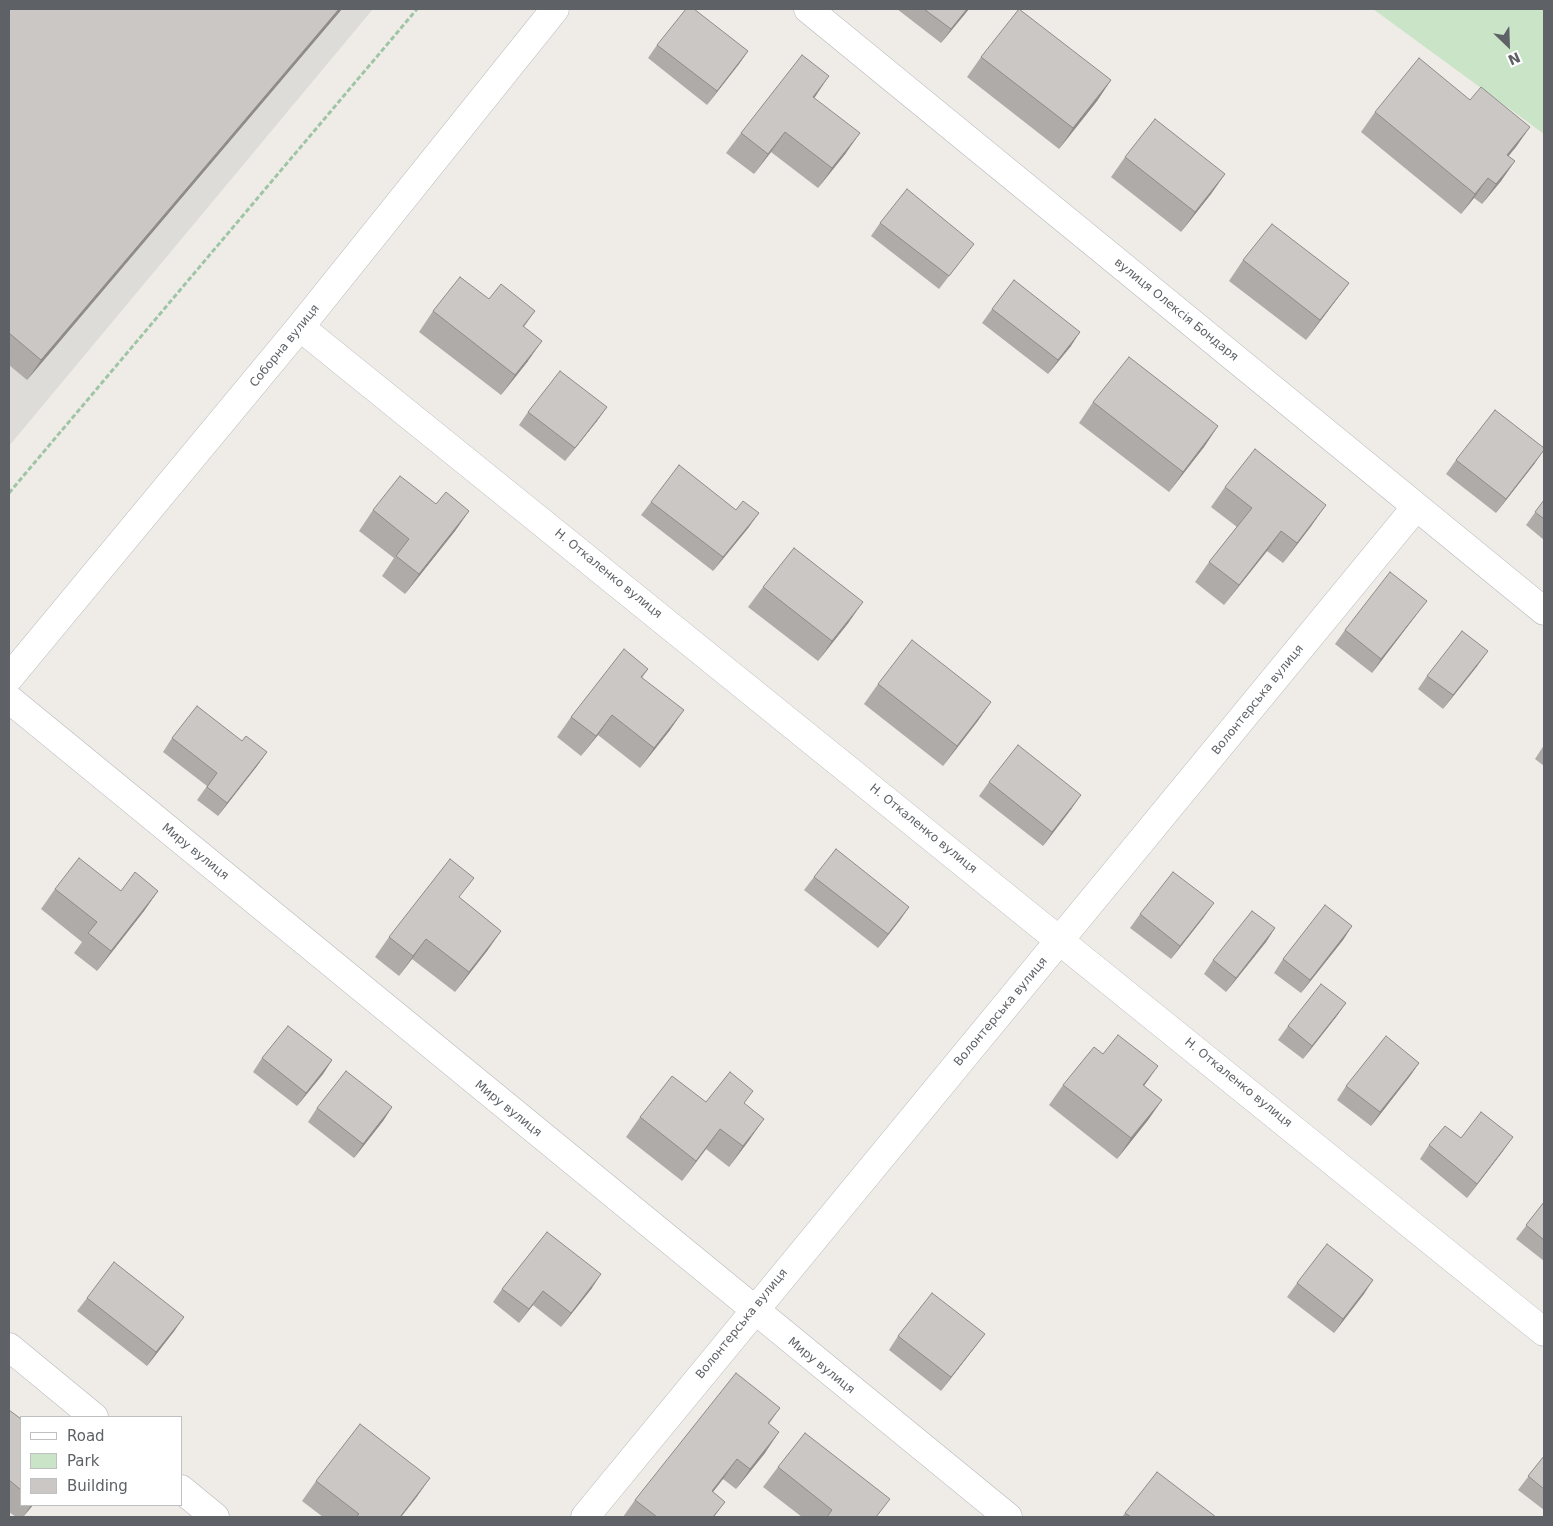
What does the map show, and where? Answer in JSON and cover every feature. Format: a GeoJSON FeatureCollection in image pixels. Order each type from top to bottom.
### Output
{"type":"FeatureCollection","features":[{"type":"Feature","properties":{"kind":"street","name":"Соборна вулиця"},"geometry":{"type":"LineString","coordinates":[[9,678],[300,327],[556,9]]}},
{"type":"Feature","properties":{"kind":"street","name":"вулиця Олексія Бондаря"},"geometry":{"type":"LineString","coordinates":[[808,9],[1544,611]]}},
{"type":"Feature","properties":{"kind":"street","name":"Н. Откаленко вулиця"},"geometry":{"type":"LineString","coordinates":[[300,327],[1544,1332]]}},
{"type":"Feature","properties":{"kind":"street","name":"Волонтерська вулиця"},"geometry":{"type":"LineString","coordinates":[[585,1517],[1416,507]]}},
{"type":"Feature","properties":{"kind":"street","name":"Миру вулиця"},"geometry":{"type":"LineString","coordinates":[[9,699],[1008,1517]]}},
{"type":"Feature","properties":{"kind":"street"},"geometry":{"type":"LineString","coordinates":[[9,1347],[93,1416]]}},
{"type":"Feature","properties":{"kind":"street"},"geometry":{"type":"LineString","coordinates":[[182,1490],[215,1517]]}},
{"type":"Feature","properties":{"kind":"path"},"geometry":{"type":"LineString","coordinates":[[9,493],[417,9]]}},
{"type":"Feature","properties":{"kind":"shaded area"},"geometry":{"type":"Polygon","coordinates":[[[9,9],[373,9],[9,446],[9,9]]]}},
{"type":"Feature","properties":{"kind":"green space"},"geometry":{"type":"Polygon","coordinates":[[[1373,9],[1544,9],[1544,134],[1373,9]]]}},
{"type":"Feature","properties":{"kind":"building"},"geometry":{"type":"Polygon","coordinates":[[[9,9],[339,9],[41,360],[9,333],[9,9]]]}},
{"type":"Feature","properties":{"kind":"building"},"geometry":{"type":"Polygon","coordinates":[[[686,9],[694,9],[748,51],[717,91],[657,45],[686,9]]]}},
{"type":"Feature","properties":{"kind":"building"},"geometry":{"type":"Polygon","coordinates":[[[924,9],[967,9],[951,29],[924,9]]]}},
{"type":"Feature","properties":{"kind":"building"},"geometry":{"type":"Polygon","coordinates":[[[1019,9],[1111,80],[1073,128],[981,57],[1019,9]]]}},
{"type":"Feature","properties":{"kind":"building"},"geometry":{"type":"Polygon","coordinates":[[[802,55],[829,76],[813,97],[860,133],[832,168],[785,132],[768,154],[741,133],[802,55]]]}},
{"type":"Feature","properties":{"kind":"building"},"geometry":{"type":"Polygon","coordinates":[[[1419,58],[1470,100],[1481,87],[1530,127],[1507,155],[1515,161],[1496,184],[1488,178],[1475,194],[1375,112],[1419,58]]]}},
{"type":"Feature","properties":{"kind":"building"},"geometry":{"type":"Polygon","coordinates":[[[1155,119],[1225,174],[1195,212],[1125,157],[1155,119]]]}},
{"type":"Feature","properties":{"kind":"building"},"geometry":{"type":"Polygon","coordinates":[[[907,189],[974,244],[949,276],[880,223],[907,189]]]}},
{"type":"Feature","properties":{"kind":"building"},"geometry":{"type":"Polygon","coordinates":[[[1272,224],[1349,283],[1320,320],[1243,260],[1272,224]]]}},
{"type":"Feature","properties":{"kind":"building"},"geometry":{"type":"Polygon","coordinates":[[[460,277],[489,299],[501,284],[535,311],[523,326],[542,341],[515,375],[433,311],[460,277]]]}},
{"type":"Feature","properties":{"kind":"building"},"geometry":{"type":"Polygon","coordinates":[[[1014,280],[1080,332],[1058,360],[992,309],[1014,280]]]}},
{"type":"Feature","properties":{"kind":"building"},"geometry":{"type":"Polygon","coordinates":[[[1129,357],[1218,426],[1183,472],[1093,402],[1129,357]]]}},
{"type":"Feature","properties":{"kind":"building"},"geometry":{"type":"Polygon","coordinates":[[[560,371],[607,407],[575,448],[528,412],[560,371]]]}},
{"type":"Feature","properties":{"kind":"building"},"geometry":{"type":"Polygon","coordinates":[[[1495,410],[1544,448],[1506,499],[1456,460],[1495,410]]]}},
{"type":"Feature","properties":{"kind":"building"},"geometry":{"type":"Polygon","coordinates":[[[1255,449],[1326,505],[1297,543],[1281,531],[1239,585],[1209,562],[1252,508],[1225,487],[1255,449]]]}},
{"type":"Feature","properties":{"kind":"building"},"geometry":{"type":"Polygon","coordinates":[[[679,465],[736,510],[743,501],[759,513],[723,557],[651,502],[679,465]]]}},
{"type":"Feature","properties":{"kind":"building"},"geometry":{"type":"Polygon","coordinates":[[[400,476],[436,504],[446,492],[469,511],[419,574],[396,556],[409,539],[373,510],[400,476]]]}},
{"type":"Feature","properties":{"kind":"building"},"geometry":{"type":"Polygon","coordinates":[[[1544,500],[1544,519],[1535,512],[1544,500]]]}},
{"type":"Feature","properties":{"kind":"building"},"geometry":{"type":"Polygon","coordinates":[[[794,548],[863,602],[832,641],[763,587],[794,548]]]}},
{"type":"Feature","properties":{"kind":"building"},"geometry":{"type":"Polygon","coordinates":[[[1390,572],[1427,601],[1381,659],[1345,630],[1390,572]]]}},
{"type":"Feature","properties":{"kind":"building"},"geometry":{"type":"Polygon","coordinates":[[[1462,631],[1488,651],[1453,695],[1427,676],[1462,631]]]}},
{"type":"Feature","properties":{"kind":"building"},"geometry":{"type":"Polygon","coordinates":[[[912,640],[991,702],[957,746],[878,684],[912,640]]]}},
{"type":"Feature","properties":{"kind":"building"},"geometry":{"type":"Polygon","coordinates":[[[624,649],[648,669],[641,677],[684,710],[654,748],[612,715],[596,736],[571,717],[624,649]]]}},
{"type":"Feature","properties":{"kind":"building"},"geometry":{"type":"Polygon","coordinates":[[[197,706],[242,741],[246,736],[267,752],[227,803],[207,787],[217,773],[172,738],[197,706]]]}},
{"type":"Feature","properties":{"kind":"building"},"geometry":{"type":"Polygon","coordinates":[[[1018,745],[1081,795],[1052,832],[989,782],[1018,745]]]}},
{"type":"Feature","properties":{"kind":"building"},"geometry":{"type":"Polygon","coordinates":[[[836,849],[909,907],[888,934],[814,877],[836,849]]]}},
{"type":"Feature","properties":{"kind":"building"},"geometry":{"type":"Polygon","coordinates":[[[79,858],[121,891],[135,872],[158,891],[111,951],[88,933],[97,922],[55,889],[79,858]]]}},
{"type":"Feature","properties":{"kind":"building"},"geometry":{"type":"Polygon","coordinates":[[[450,859],[474,878],[459,897],[501,931],[469,972],[426,939],[413,956],[389,937],[450,859]]]}},
{"type":"Feature","properties":{"kind":"building"},"geometry":{"type":"Polygon","coordinates":[[[1173,872],[1214,903],[1180,946],[1140,914],[1173,872]]]}},
{"type":"Feature","properties":{"kind":"building"},"geometry":{"type":"Polygon","coordinates":[[[1325,905],[1352,926],[1310,980],[1283,959],[1325,905]]]}},
{"type":"Feature","properties":{"kind":"building"},"geometry":{"type":"Polygon","coordinates":[[[1252,911],[1275,928],[1236,978],[1213,960],[1252,911]]]}},
{"type":"Feature","properties":{"kind":"building"},"geometry":{"type":"Polygon","coordinates":[[[1321,984],[1346,1003],[1312,1046],[1288,1026],[1321,984]]]}},
{"type":"Feature","properties":{"kind":"building"},"geometry":{"type":"Polygon","coordinates":[[[288,1026],[332,1060],[306,1093],[262,1058],[288,1026]]]}},
{"type":"Feature","properties":{"kind":"building"},"geometry":{"type":"Polygon","coordinates":[[[1118,1035],[1158,1066],[1143,1085],[1162,1100],[1131,1138],[1063,1085],[1094,1047],[1103,1054],[1118,1035]]]}},
{"type":"Feature","properties":{"kind":"building"},"geometry":{"type":"Polygon","coordinates":[[[1386,1036],[1419,1063],[1380,1112],[1346,1086],[1386,1036]]]}},
{"type":"Feature","properties":{"kind":"building"},"geometry":{"type":"Polygon","coordinates":[[[346,1071],[392,1107],[363,1144],[317,1108],[346,1071]]]}},
{"type":"Feature","properties":{"kind":"building"},"geometry":{"type":"Polygon","coordinates":[[[730,1072],[753,1091],[744,1103],[764,1119],[743,1146],[720,1129],[696,1161],[640,1117],[672,1076],[706,1102],[730,1072]]]}},
{"type":"Feature","properties":{"kind":"building"},"geometry":{"type":"Polygon","coordinates":[[[1481,1112],[1513,1137],[1477,1184],[1429,1145],[1445,1126],[1461,1138],[1481,1112]]]}},
{"type":"Feature","properties":{"kind":"building"},"geometry":{"type":"Polygon","coordinates":[[[1544,1202],[1544,1240],[1526,1225],[1544,1202]]]}},
{"type":"Feature","properties":{"kind":"building"},"geometry":{"type":"Polygon","coordinates":[[[547,1232],[601,1274],[571,1313],[543,1291],[529,1309],[502,1289],[547,1232]]]}},
{"type":"Feature","properties":{"kind":"building"},"geometry":{"type":"Polygon","coordinates":[[[1327,1244],[1373,1280],[1343,1319],[1297,1283],[1327,1244]]]}},
{"type":"Feature","properties":{"kind":"building"},"geometry":{"type":"Polygon","coordinates":[[[114,1262],[184,1317],[156,1352],[87,1298],[114,1262]]]}},
{"type":"Feature","properties":{"kind":"building"},"geometry":{"type":"Polygon","coordinates":[[[932,1293],[985,1334],[951,1377],[898,1336],[932,1293]]]}},
{"type":"Feature","properties":{"kind":"building"},"geometry":{"type":"Polygon","coordinates":[[[736,1373],[780,1408],[768,1423],[779,1432],[750,1469],[737,1459],[712,1491],[725,1502],[713,1517],[657,1517],[635,1500],[736,1373]]]}},
{"type":"Feature","properties":{"kind":"building"},"geometry":{"type":"Polygon","coordinates":[[[9,1410],[20,1418],[20,1489],[9,1480],[9,1410]]]}},
{"type":"Feature","properties":{"kind":"building"},"geometry":{"type":"Polygon","coordinates":[[[360,1424],[430,1478],[400,1517],[356,1517],[359,1514],[316,1481],[360,1424]]]}},
{"type":"Feature","properties":{"kind":"building"},"geometry":{"type":"Polygon","coordinates":[[[805,1433],[890,1499],[876,1517],[827,1517],[832,1510],[778,1467],[805,1433]]]}},
{"type":"Feature","properties":{"kind":"building"},"geometry":{"type":"Polygon","coordinates":[[[1544,1456],[1544,1489],[1528,1476],[1544,1456]]]}},
{"type":"Feature","properties":{"kind":"building"},"geometry":{"type":"Polygon","coordinates":[[[1157,1472],[1216,1517],[1131,1517],[1125,1513],[1157,1472]]]}}]}
